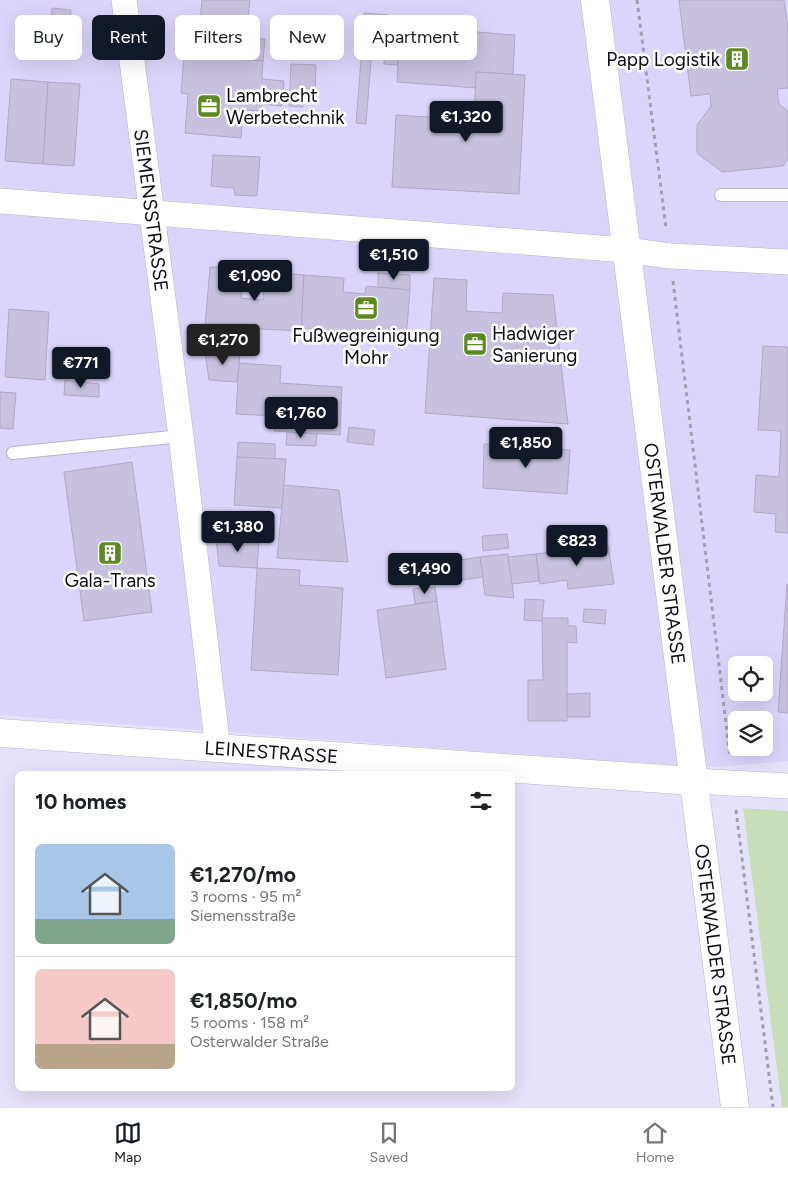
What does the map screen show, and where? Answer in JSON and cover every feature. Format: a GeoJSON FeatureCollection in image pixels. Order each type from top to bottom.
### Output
{"type":"FeatureCollection","features":[{"type":"Feature","properties":{"kind":"street","name":"SIEMENSSTRASSE"},"geometry":{"type":"LineString","coordinates":[[124,0],[218,749]]}},
{"type":"Feature","properties":{"kind":"street","name":"OSTERWALDER STRASSE"},"geometry":{"type":"LineString","coordinates":[[595,0],[735,1107]]}},
{"type":"Feature","properties":{"kind":"street"},"geometry":{"type":"LineString","coordinates":[[0,201],[626,250],[670,256],[788,262]]}},
{"type":"Feature","properties":{"kind":"street","name":"LEINESTRASSE"},"geometry":{"type":"LineString","coordinates":[[0,733],[693,781]]}},
{"type":"Feature","properties":{"kind":"street"},"geometry":{"type":"LineString","coordinates":[[693,781],[788,786]]}},
{"type":"Feature","properties":{"kind":"lane"},"geometry":{"type":"LineString","coordinates":[[721,195],[788,195]]}},
{"type":"Feature","properties":{"kind":"lane"},"geometry":{"type":"LineString","coordinates":[[13,453],[180,436]]}},
{"type":"Feature","properties":{"kind":"path"},"geometry":{"type":"LineString","coordinates":[[637,0],[670,256],[773,1107]]}},
{"type":"Feature","properties":{"kind":"shaded area"},"geometry":{"type":"Polygon","coordinates":[[[0,0],[788,0],[788,761],[717,767],[676,766],[0,715],[0,0]]]}},
{"type":"Feature","properties":{"kind":"green space"},"geometry":{"type":"Polygon","coordinates":[[[743,808],[788,811],[788,1107],[782,1107],[743,808]]]}},
{"type":"Feature","properties":{"kind":"building"},"geometry":{"type":"Polygon","coordinates":[[[202,0],[250,0],[248,15],[201,15],[202,0]]]}},
{"type":"Feature","properties":{"kind":"building","name":"Papp Logistik"},"geometry":{"type":"Polygon","coordinates":[[[679,0],[784,0],[788,29],[788,88],[777,89],[779,104],[788,111],[788,159],[783,166],[722,172],[697,153],[697,125],[711,106],[710,94],[691,96],[679,0]]]}},
{"type":"Feature","properties":{"kind":"building"},"geometry":{"type":"Polygon","coordinates":[[[52,8],[71,10],[71,15],[52,15],[52,8]]]}},
{"type":"Feature","properties":{"kind":"building"},"geometry":{"type":"Polygon","coordinates":[[[364,13],[388,15],[364,15],[364,13]]]}},
{"type":"Feature","properties":{"kind":"building"},"geometry":{"type":"Polygon","coordinates":[[[477,32],[515,35],[513,74],[476,72],[476,88],[397,82],[398,60],[477,60],[477,32]]]}},
{"type":"Feature","properties":{"kind":"building"},"geometry":{"type":"Polygon","coordinates":[[[260,39],[265,39],[263,61],[250,60],[260,60],[260,39]]]}},
{"type":"Feature","properties":{"kind":"building"},"geometry":{"type":"Polygon","coordinates":[[[184,60],[263,61],[262,79],[284,81],[282,106],[261,104],[261,111],[243,110],[241,138],[185,133],[188,94],[181,93],[184,60]]]}},
{"type":"Feature","properties":{"kind":"building"},"geometry":{"type":"Polygon","coordinates":[[[361,60],[371,60],[366,124],[356,123],[361,60]]]}},
{"type":"Feature","properties":{"kind":"building"},"geometry":{"type":"Polygon","coordinates":[[[384,60],[398,60],[398,65],[384,64],[384,60]]]}},
{"type":"Feature","properties":{"kind":"building"},"geometry":{"type":"Polygon","coordinates":[[[291,64],[316,65],[315,95],[303,95],[303,107],[289,106],[291,64]]]}},
{"type":"Feature","properties":{"kind":"building"},"geometry":{"type":"Polygon","coordinates":[[[476,72],[525,75],[519,194],[392,187],[396,115],[474,120],[476,72]]]}},
{"type":"Feature","properties":{"kind":"building"},"geometry":{"type":"Polygon","coordinates":[[[11,79],[48,82],[43,164],[5,161],[11,79]]]}},
{"type":"Feature","properties":{"kind":"building"},"geometry":{"type":"Polygon","coordinates":[[[48,82],[80,84],[74,166],[43,164],[48,82]]]}},
{"type":"Feature","properties":{"kind":"building"},"geometry":{"type":"Polygon","coordinates":[[[213,155],[260,157],[257,196],[235,195],[234,188],[211,186],[213,155]]]}},
{"type":"Feature","properties":{"kind":"building"},"geometry":{"type":"Polygon","coordinates":[[[210,267],[242,268],[241,298],[263,300],[265,271],[304,275],[301,331],[205,326],[210,267]]]}},
{"type":"Feature","properties":{"kind":"building"},"geometry":{"type":"Polygon","coordinates":[[[378,273],[410,275],[410,290],[378,287],[378,273]]]}},
{"type":"Feature","properties":{"kind":"building"},"geometry":{"type":"Polygon","coordinates":[[[304,275],[344,278],[343,292],[365,294],[366,286],[410,290],[406,339],[374,337],[374,340],[301,336],[304,275]]]}},
{"type":"Feature","properties":{"kind":"building"},"geometry":{"type":"Polygon","coordinates":[[[434,278],[467,280],[466,311],[502,313],[503,293],[553,295],[568,424],[425,413],[434,278]]]}},
{"type":"Feature","properties":{"kind":"building"},"geometry":{"type":"Polygon","coordinates":[[[9,309],[49,312],[45,380],[5,377],[9,309]]]}},
{"type":"Feature","properties":{"kind":"building"},"geometry":{"type":"Polygon","coordinates":[[[763,346],[788,347],[788,533],[775,532],[776,514],[754,512],[756,475],[779,477],[781,431],[758,430],[763,346]]]}},
{"type":"Feature","properties":{"kind":"building"},"geometry":{"type":"Polygon","coordinates":[[[205,352],[240,354],[237,382],[209,380],[205,352]]]}},
{"type":"Feature","properties":{"kind":"building"},"geometry":{"type":"Polygon","coordinates":[[[239,363],[281,366],[280,383],[342,387],[340,435],[274,431],[275,416],[236,414],[239,363]]]}},
{"type":"Feature","properties":{"kind":"building"},"geometry":{"type":"Polygon","coordinates":[[[65,380],[99,384],[99,397],[64,395],[65,380]]]}},
{"type":"Feature","properties":{"kind":"building"},"geometry":{"type":"Polygon","coordinates":[[[0,392],[16,393],[13,429],[0,428],[0,392]]]}},
{"type":"Feature","properties":{"kind":"building"},"geometry":{"type":"Polygon","coordinates":[[[349,427],[375,430],[373,445],[347,442],[349,427]]]}},
{"type":"Feature","properties":{"kind":"building"},"geometry":{"type":"Polygon","coordinates":[[[287,432],[317,434],[316,446],[286,445],[287,432]]]}},
{"type":"Feature","properties":{"kind":"building"},"geometry":{"type":"Polygon","coordinates":[[[238,442],[275,444],[275,459],[237,457],[238,442]]]}},
{"type":"Feature","properties":{"kind":"building"},"geometry":{"type":"Polygon","coordinates":[[[484,444],[570,450],[567,494],[483,488],[484,444]]]}},
{"type":"Feature","properties":{"kind":"building"},"geometry":{"type":"Polygon","coordinates":[[[237,457],[286,459],[282,508],[234,505],[237,457]]]}},
{"type":"Feature","properties":{"kind":"building","name":"Gala-Trans"},"geometry":{"type":"Polygon","coordinates":[[[132,462],[152,612],[84,621],[64,472],[132,462]]]}},
{"type":"Feature","properties":{"kind":"building"},"geometry":{"type":"Polygon","coordinates":[[[284,485],[339,490],[348,562],[277,558],[284,485]]]}},
{"type":"Feature","properties":{"kind":"building"},"geometry":{"type":"Polygon","coordinates":[[[507,534],[509,548],[483,551],[482,536],[507,534]]]}},
{"type":"Feature","properties":{"kind":"building"},"geometry":{"type":"Polygon","coordinates":[[[216,538],[259,541],[257,568],[219,566],[216,538]]]}},
{"type":"Feature","properties":{"kind":"building"},"geometry":{"type":"Polygon","coordinates":[[[608,545],[614,584],[568,589],[567,580],[540,584],[536,554],[608,545]]]}},
{"type":"Feature","properties":{"kind":"building"},"geometry":{"type":"Polygon","coordinates":[[[508,554],[514,598],[485,595],[480,557],[508,554]]]}},
{"type":"Feature","properties":{"kind":"building"},"geometry":{"type":"Polygon","coordinates":[[[536,554],[539,581],[512,584],[508,557],[536,554]]]}},
{"type":"Feature","properties":{"kind":"building"},"geometry":{"type":"Polygon","coordinates":[[[480,557],[483,577],[455,581],[452,561],[480,557]]]}},
{"type":"Feature","properties":{"kind":"building"},"geometry":{"type":"Polygon","coordinates":[[[257,568],[300,570],[299,585],[343,588],[338,675],[251,670],[257,568]]]}},
{"type":"Feature","properties":{"kind":"building"},"geometry":{"type":"Polygon","coordinates":[[[788,584],[788,713],[778,712],[788,584]]]}},
{"type":"Feature","properties":{"kind":"building"},"geometry":{"type":"Polygon","coordinates":[[[435,587],[437,601],[415,604],[413,589],[435,587]]]}},
{"type":"Feature","properties":{"kind":"building"},"geometry":{"type":"Polygon","coordinates":[[[525,599],[544,600],[542,621],[524,620],[525,599]]]}},
{"type":"Feature","properties":{"kind":"building"},"geometry":{"type":"Polygon","coordinates":[[[437,601],[446,669],[386,678],[377,610],[437,601]]]}},
{"type":"Feature","properties":{"kind":"building"},"geometry":{"type":"Polygon","coordinates":[[[584,609],[606,610],[605,624],[583,622],[584,609]]]}},
{"type":"Feature","properties":{"kind":"building"},"geometry":{"type":"Polygon","coordinates":[[[542,618],[568,618],[568,626],[576,626],[577,643],[567,642],[567,721],[528,721],[528,680],[543,680],[542,618]]]}},
{"type":"Feature","properties":{"kind":"building"},"geometry":{"type":"Polygon","coordinates":[[[590,693],[590,717],[567,717],[567,694],[590,693]]]}},
{"type":"Feature","properties":{"kind":"place","name":"Papp Logistik"},"geometry":{"type":"Point","coordinates":[737,59]}},
{"type":"Feature","properties":{"kind":"place","name":"Lambrecht Werbetechnik"},"geometry":{"type":"Point","coordinates":[209,106]}},
{"type":"Feature","properties":{"kind":"place","name":"Fußwegreinigung Mohr"},"geometry":{"type":"Point","coordinates":[366,308]}},
{"type":"Feature","properties":{"kind":"place","name":"Hadwiger Sanierung"},"geometry":{"type":"Point","coordinates":[475,344]}},
{"type":"Feature","properties":{"kind":"place","name":"Gala-Trans"},"geometry":{"type":"Point","coordinates":[110,553]}}]}
